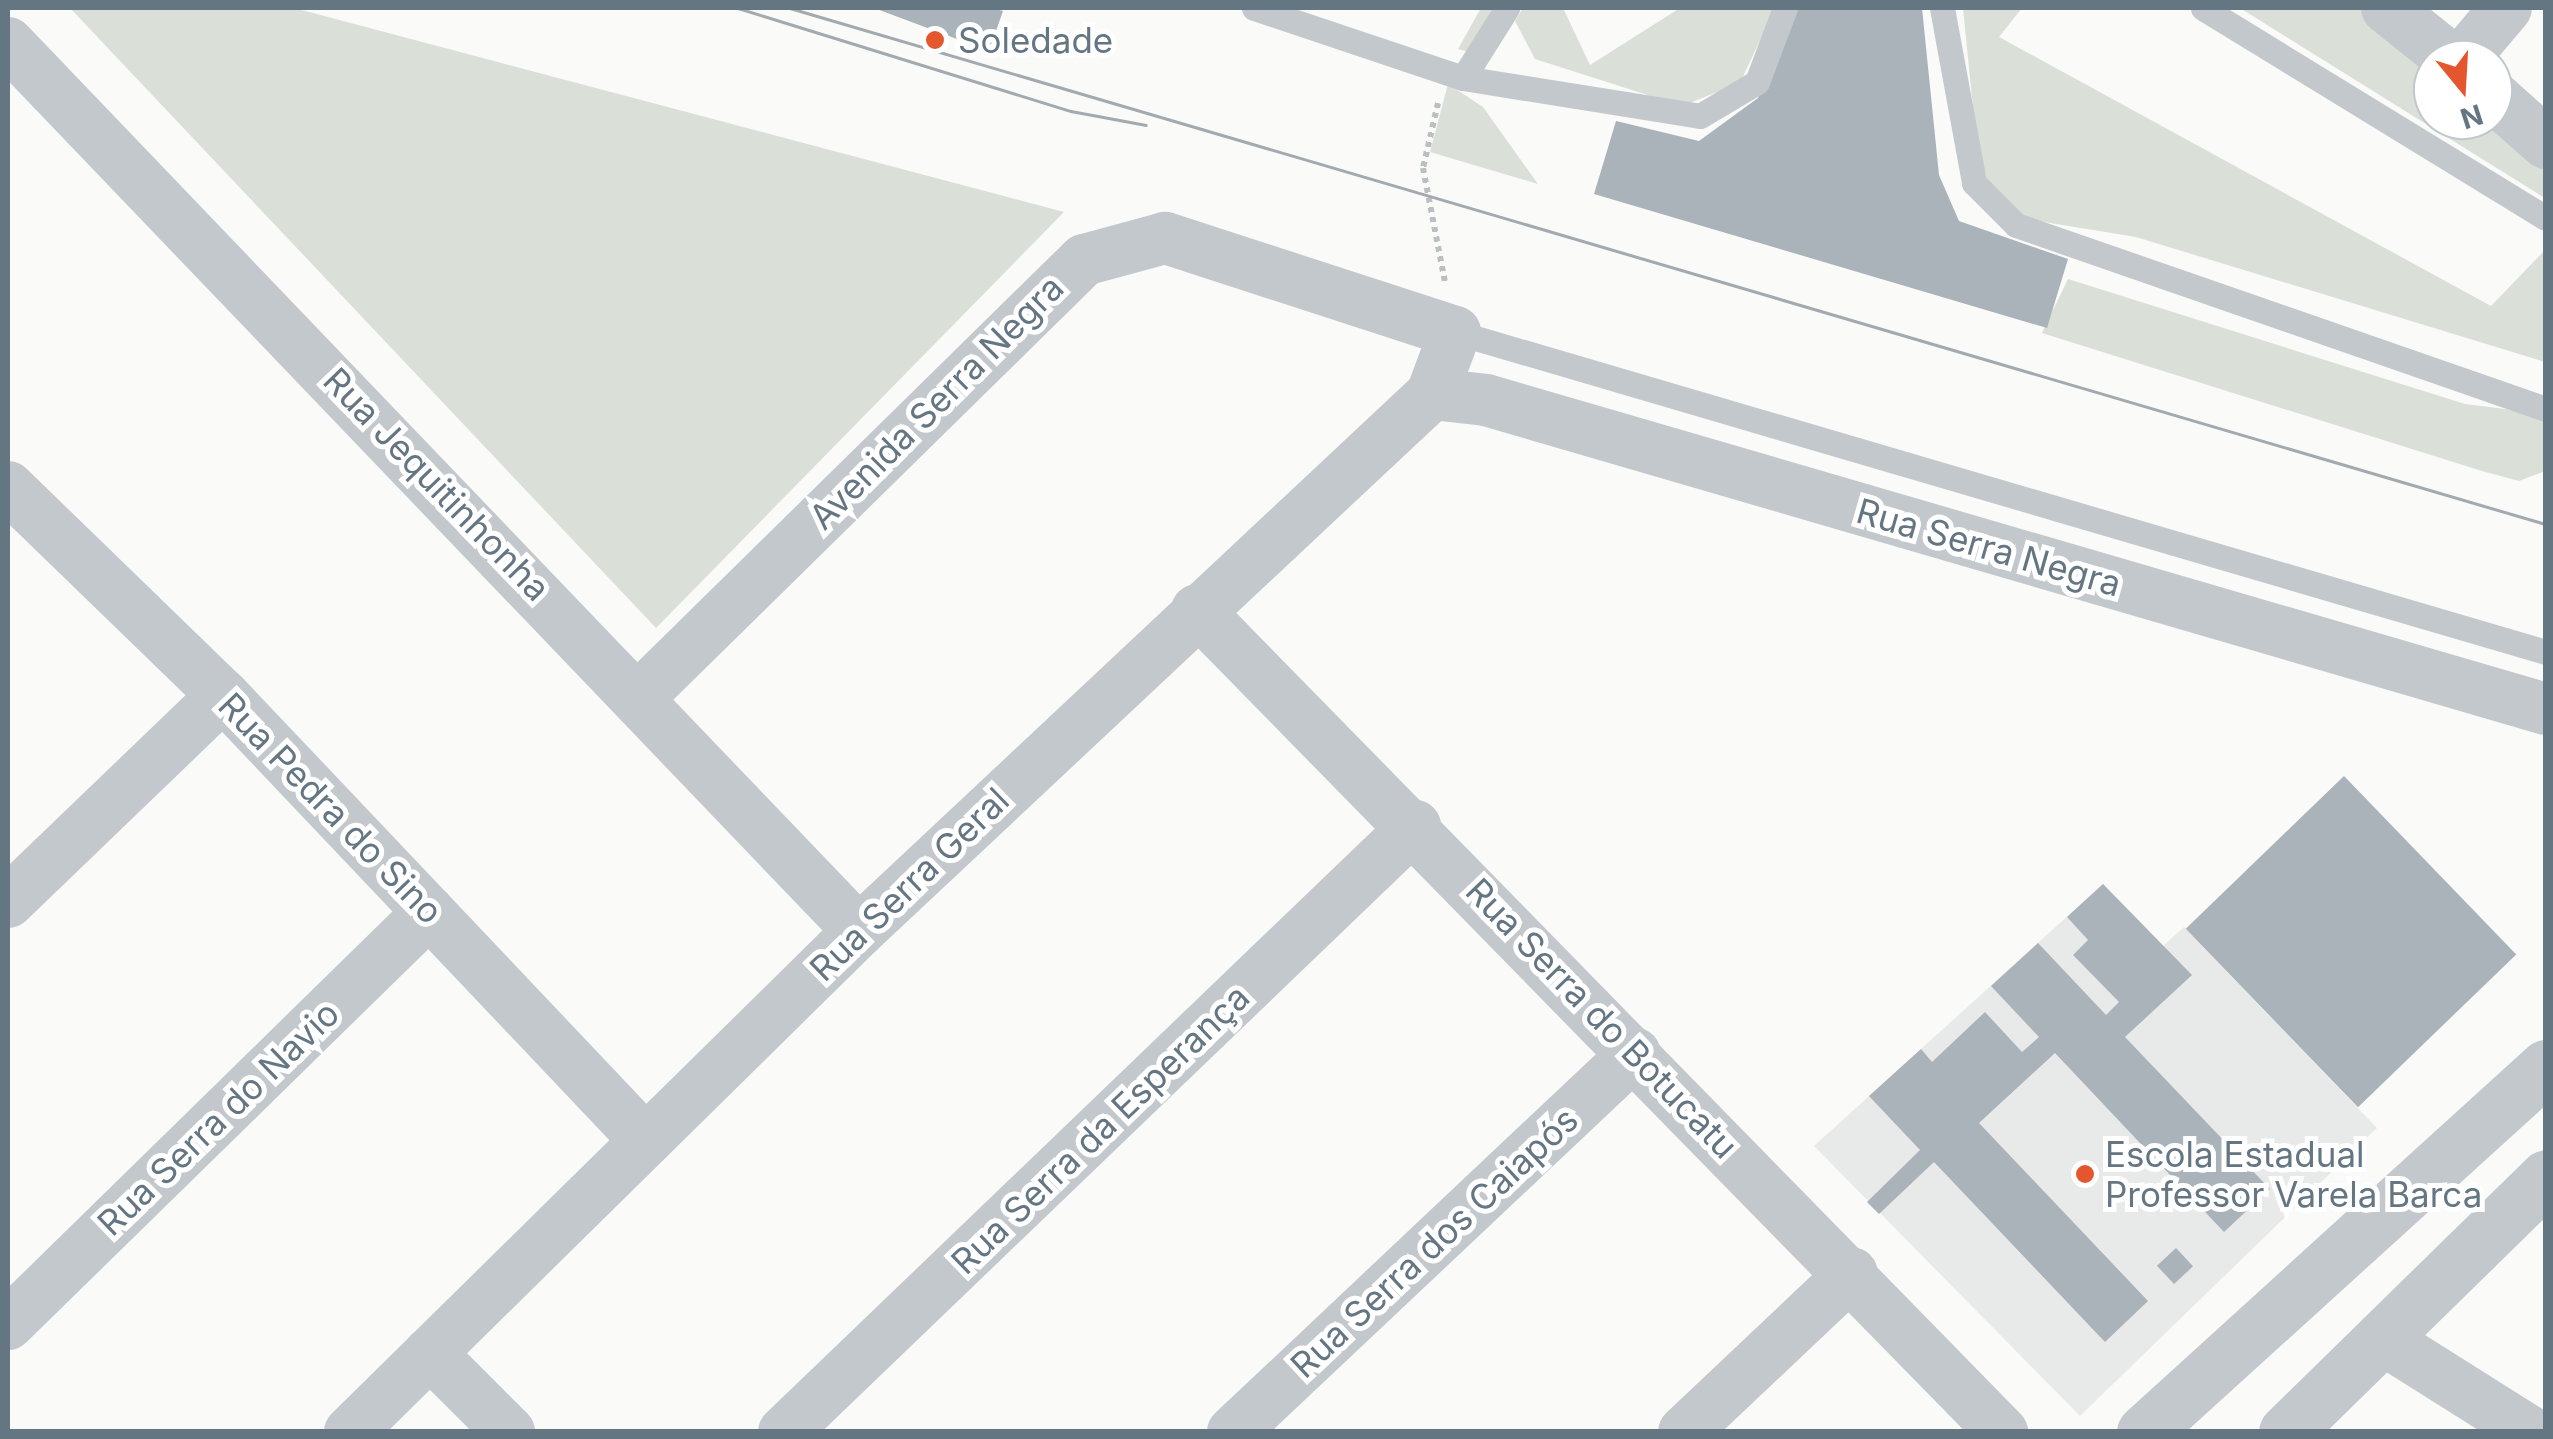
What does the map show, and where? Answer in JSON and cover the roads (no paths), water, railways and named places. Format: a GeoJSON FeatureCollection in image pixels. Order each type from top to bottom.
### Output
{"type":"FeatureCollection","features":[{"type":"Feature","properties":{"kind":"street","name":"Rua Jequitinhonha"},"geometry":{"type":"LineString","coordinates":[[28,8],[8,42],[642,694],[859,931]]}},
{"type":"Feature","properties":{"kind":"street"},"geometry":{"type":"LineString","coordinates":[[2387,8],[2427,40]]}},
{"type":"Feature","properties":{"kind":"street"},"geometry":{"type":"LineString","coordinates":[[2479,40],[2506,8]]}},
{"type":"Feature","properties":{"kind":"street"},"geometry":{"type":"LineString","coordinates":[[2513,114],[2546,143]]}},
{"type":"Feature","properties":{"kind":"street","name":"Avenida Serra Negra"},"geometry":{"type":"LineString","coordinates":[[642,694],[1084,260],[1165,238],[1455,332]]}},
{"type":"Feature","properties":{"kind":"street","name":"Rua Serra Geral"},"geometry":{"type":"LineString","coordinates":[[350,1432],[859,931],[1197,610],[1432,394],[1455,332]]}},
{"type":"Feature","properties":{"kind":"street","name":"Rua Serra Negra"},"geometry":{"type":"LineString","coordinates":[[1432,394],[1486,400],[2546,709]]}},
{"type":"Feature","properties":{"kind":"street","name":"Rua Pedra do Sino"},"geometry":{"type":"LineString","coordinates":[[8,487],[223,695],[644,1139]]}},
{"type":"Feature","properties":{"kind":"street","name":"Rua Serra do Botucatu"},"geometry":{"type":"LineString","coordinates":[[1197,610],[1415,826],[2002,1432]]}},
{"type":"Feature","properties":{"kind":"street"},"geometry":{"type":"LineString","coordinates":[[8,902],[223,695]]}},
{"type":"Feature","properties":{"kind":"street","name":"Rua Serra da Esperança"},"geometry":{"type":"LineString","coordinates":[[784,1432],[1415,826]]}},
{"type":"Feature","properties":{"kind":"street","name":"Rua Serra do Navio"},"geometry":{"type":"LineString","coordinates":[[8,1324],[429,912]]}},
{"type":"Feature","properties":{"kind":"street","name":"Rua Serra dos Caiapós"},"geometry":{"type":"LineString","coordinates":[[1232,1432],[1635,1053]]}},
{"type":"Feature","properties":{"kind":"street"},"geometry":{"type":"LineString","coordinates":[[2144,1432],[2546,1067]]}},
{"type":"Feature","properties":{"kind":"street"},"geometry":{"type":"LineString","coordinates":[[2286,1432],[2546,1178]]}},
{"type":"Feature","properties":{"kind":"street"},"geometry":{"type":"LineString","coordinates":[[1684,1432],[1852,1274]]}},
{"type":"Feature","properties":{"kind":"street"},"geometry":{"type":"LineString","coordinates":[[2381,1338],[2530,1432]]}},
{"type":"Feature","properties":{"kind":"street"},"geometry":{"type":"LineString","coordinates":[[430,1352],[509,1432]]}},
{"type":"Feature","properties":{"kind":"lane"},"geometry":{"type":"LineString","coordinates":[[1254,8],[1454,75],[1700,116],[1756,82],[1786,8]]}},
{"type":"Feature","properties":{"kind":"lane"},"geometry":{"type":"LineString","coordinates":[[1454,75],[1506,8]]}},
{"type":"Feature","properties":{"kind":"lane"},"geometry":{"type":"LineString","coordinates":[[1942,8],[1974,183],[2016,225],[2546,409]]}},
{"type":"Feature","properties":{"kind":"lane"},"geometry":{"type":"LineString","coordinates":[[2204,8],[2546,218]]}},
{"type":"Feature","properties":{"kind":"lane"},"geometry":{"type":"LineString","coordinates":[[1455,332],[2546,652]]}},
{"type":"Feature","properties":{"kind":"tram line"},"geometry":{"type":"LineString","coordinates":[[738,8],[1071,111],[1146,125]]}},
{"type":"Feature","properties":{"kind":"tram line"},"geometry":{"type":"LineString","coordinates":[[790,8],[2546,524]]}},
{"type":"Feature","properties":{"kind":"place","name":"Soledade"},"geometry":{"type":"Point","coordinates":[935,40]}},
{"type":"Feature","properties":{"kind":"place","name":"Escola Estadual Professor Varela Barca"},"geometry":{"type":"Point","coordinates":[2085,1174]}}]}
